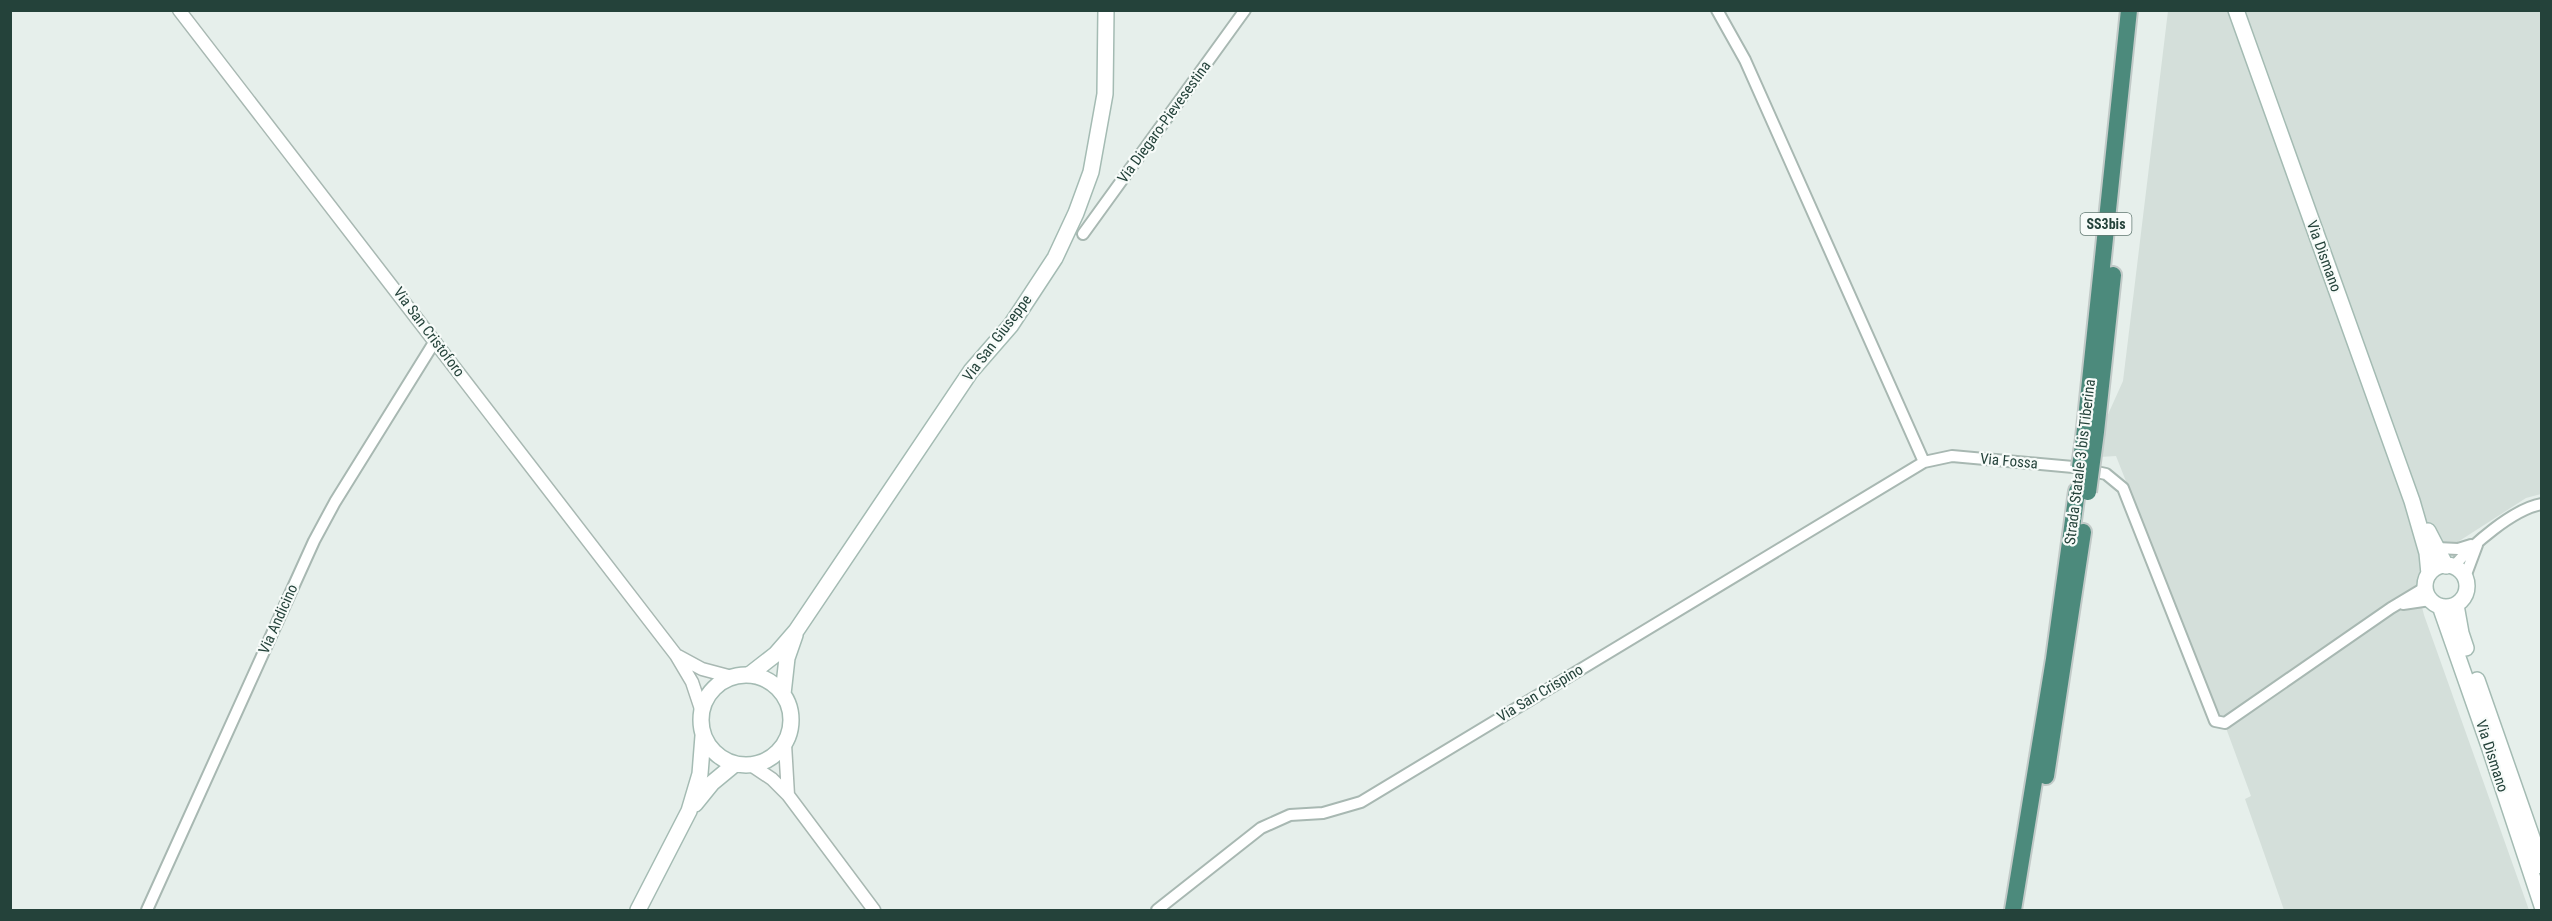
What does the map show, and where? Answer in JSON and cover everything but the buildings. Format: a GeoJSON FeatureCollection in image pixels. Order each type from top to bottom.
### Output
{"type":"FeatureCollection","features":[{"type":"Feature","properties":{"kind":"highway","name":"Strada Statale 3 bis Tiberina"},"geometry":{"type":"LineString","coordinates":[[2090,435],[2129,10]]}},
{"type":"Feature","properties":{"kind":"highway","name":"Strada Statale 3 bis Tiberina"},"geometry":{"type":"LineString","coordinates":[[2024,910],[2023,887],[2054,659],[2090,435],[2140,10]]}},
{"type":"Feature","properties":{"kind":"highway","name":"Strada Statale 3 bis Tiberina"},"geometry":{"type":"LineString","coordinates":[[2013,910],[2023,887]]}},
{"type":"Feature","properties":{"kind":"main road","name":"Via San Giuseppe"},"geometry":{"type":"LineString","coordinates":[[749,675],[776,654],[796,631],[971,371],[1011,324],[1055,258],[1076,213],[1091,172],[1105,94],[1106,10]]}},
{"type":"Feature","properties":{"kind":"main road","name":"Via Dismano"},"geometry":{"type":"LineString","coordinates":[[2236,10],[2412,501],[2427,553],[2431,592],[2489,746],[2541,906]]}},
{"type":"Feature","properties":{"kind":"main road","name":"Via Dismano"},"geometry":{"type":"LineString","coordinates":[[2412,501],[2449,566]]}},
{"type":"Feature","properties":{"kind":"main road"},"geometry":{"type":"LineString","coordinates":[[2449,566],[2465,577],[2467,583],[2465,596],[2456,605],[2431,592],[2440,567],[2449,566]]}},
{"type":"Feature","properties":{"kind":"main road","name":"Via Dismano"},"geometry":{"type":"LineString","coordinates":[[2456,605],[2461,633],[2541,866]]}},
{"type":"Feature","properties":{"kind":"main road","name":"Via San Giuseppe"},"geometry":{"type":"LineString","coordinates":[[783,694],[787,658],[796,631]]}},
{"type":"Feature","properties":{"kind":"main road"},"geometry":{"type":"LineString","coordinates":[[638,910],[689,811],[700,774],[703,736],[700,723],[702,709],[712,689],[732,677],[749,675],[768,680],[783,694],[789,706],[792,719],[785,744],[764,762],[735,765],[715,754],[703,736]]}},
{"type":"Feature","properties":{"kind":"main road"},"geometry":{"type":"LineString","coordinates":[[689,811],[712,783],[735,765]]}},
{"type":"Feature","properties":{"kind":"street","name":"Via San Cristoforo"},"geometry":{"type":"LineString","coordinates":[[179,10],[676,655],[692,682],[702,709]]}},
{"type":"Feature","properties":{"kind":"street","name":"Via Diegaro-Pievesestina"},"geometry":{"type":"LineString","coordinates":[[1083,234],[1245,10]]}},
{"type":"Feature","properties":{"kind":"street"},"geometry":{"type":"LineString","coordinates":[[1717,10],[1745,60],[1924,462]]}},
{"type":"Feature","properties":{"kind":"street","name":"Via Andicino"},"geometry":{"type":"LineString","coordinates":[[147,910],[314,542],[335,502],[435,341]]}},
{"type":"Feature","properties":{"kind":"street","name":"Via Fossa"},"geometry":{"type":"LineString","coordinates":[[1924,462],[1952,456],[2073,467],[2106,474],[2123,488],[2215,721],[2225,723],[2391,608],[2431,592]]}},
{"type":"Feature","properties":{"kind":"street","name":"Via San Crispino"},"geometry":{"type":"LineString","coordinates":[[1157,910],[1261,828],[1290,815],[1323,813],[1361,802],[1924,462]]}},
{"type":"Feature","properties":{"kind":"street"},"geometry":{"type":"LineString","coordinates":[[2449,566],[2477,542],[2531,506],[2541,504]]}},
{"type":"Feature","properties":{"kind":"street"},"geometry":{"type":"LineString","coordinates":[[2437,548],[2458,549],[2477,542]]}},
{"type":"Feature","properties":{"kind":"street"},"geometry":{"type":"LineString","coordinates":[[2465,577],[2477,542]]}},
{"type":"Feature","properties":{"kind":"street","name":"Via San Cristoforo"},"geometry":{"type":"LineString","coordinates":[[676,655],[702,669],[732,677]]}},
{"type":"Feature","properties":{"kind":"street"},"geometry":{"type":"LineString","coordinates":[[785,744],[788,795]]}},
{"type":"Feature","properties":{"kind":"street"},"geometry":{"type":"LineString","coordinates":[[751,765],[772,779],[788,795],[874,910]]}},
{"type":"Feature","properties":{"kind":"shaded area"},"geometry":{"type":"Polygon","coordinates":[[[2168,11],[2541,11],[2541,494],[2526,498],[2436,556],[2426,567],[2420,580],[2419,595],[2424,615],[2529,910],[2284,910],[2245,799],[2251,796],[2226,728],[2208,689],[2116,456],[2100,457],[2101,430],[2123,381],[2168,11]]]}}]}
